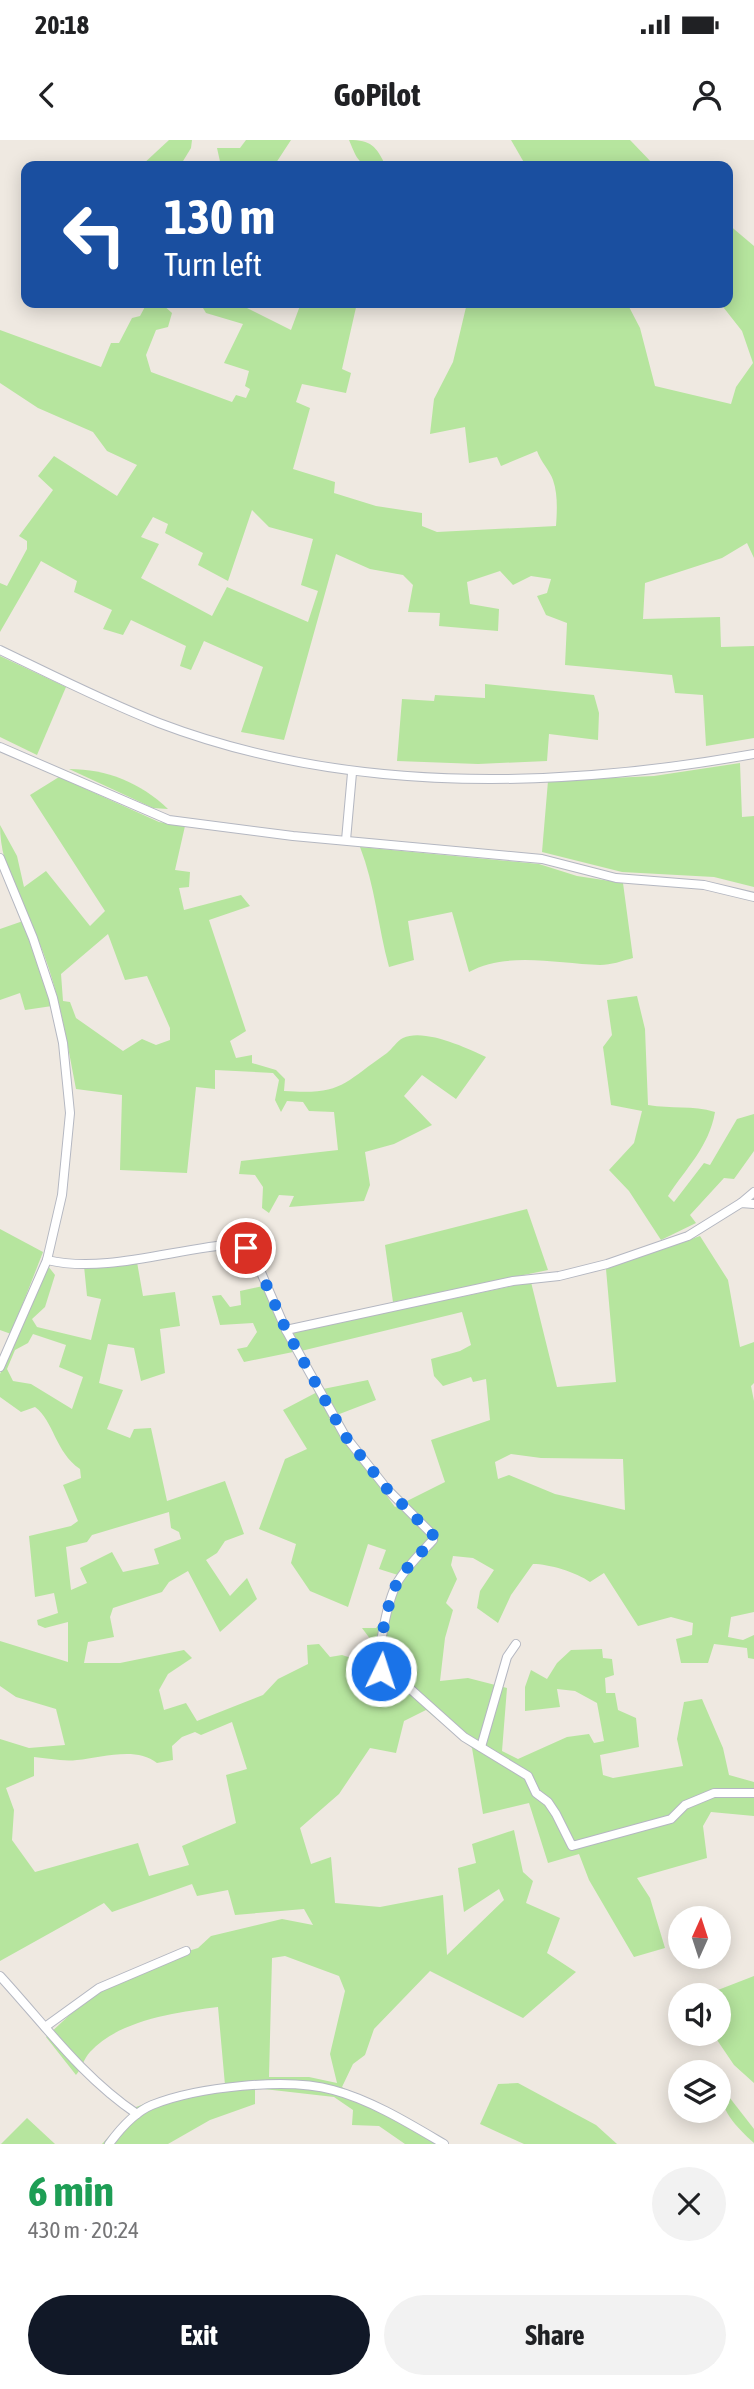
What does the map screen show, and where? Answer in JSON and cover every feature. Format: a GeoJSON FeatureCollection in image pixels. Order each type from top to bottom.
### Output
{"type":"FeatureCollection","features":[{"type":"Feature","properties":{"kind":"street"},"geometry":{"type":"LineString","coordinates":[[0,650],[158,723],[256,752],[352,772],[411,778],[614,774],[667,770],[754,754]]}},
{"type":"Feature","properties":{"kind":"street"},"geometry":{"type":"LineString","coordinates":[[0,747],[169,820],[252,832],[542,859],[616,878],[704,885],[754,897]]}},
{"type":"Feature","properties":{"kind":"street"},"geometry":{"type":"LineString","coordinates":[[346,840],[352,772]]}},
{"type":"Feature","properties":{"kind":"street"},"geometry":{"type":"LineString","coordinates":[[0,858],[48,980],[62,1043],[69,1128],[62,1195],[47,1260],[0,1367]]}},
{"type":"Feature","properties":{"kind":"street"},"geometry":{"type":"LineString","coordinates":[[286,1330],[513,1281],[559,1276],[607,1264],[688,1236],[754,1192]]}},
{"type":"Feature","properties":{"kind":"street"},"geometry":{"type":"LineString","coordinates":[[741,1203],[754,1204]]}},
{"type":"Feature","properties":{"kind":"street"},"geometry":{"type":"LineString","coordinates":[[47,1260],[69,1263],[116,1261],[236,1244],[253,1254],[286,1330],[319,1393],[358,1454],[403,1507],[433,1535],[433,1540],[403,1575],[393,1593],[380,1652],[381,1671],[407,1686],[452,1727],[527,1776],[536,1793],[548,1802],[556,1814],[572,1846],[671,1819],[685,1805],[714,1793],[754,1793]]}},
{"type":"Feature","properties":{"kind":"street"},"geometry":{"type":"LineString","coordinates":[[481,1747],[508,1657],[516,1644]]}},
{"type":"Feature","properties":{"kind":"street"},"geometry":{"type":"LineString","coordinates":[[44,2027],[99,1988],[186,1951]]}},
{"type":"Feature","properties":{"kind":"street"},"geometry":{"type":"LineString","coordinates":[[0,1976],[93,2081],[136,2114]]}},
{"type":"Feature","properties":{"kind":"street"},"geometry":{"type":"LineString","coordinates":[[109,2144],[136,2114],[170,2099],[265,2084],[313,2085],[336,2090],[413,2126],[444,2144]]}},
{"type":"Feature","properties":{"kind":"green space"},"geometry":{"type":"Polygon","coordinates":[[[169,140],[192,140],[191,148],[183,161],[146,161],[169,140]]]}},
{"type":"Feature","properties":{"kind":"green space"},"geometry":{"type":"Polygon","coordinates":[[[246,140],[291,140],[277,161],[220,161],[217,148],[240,148],[246,140]]]}},
{"type":"Feature","properties":{"kind":"green space"},"geometry":{"type":"Polygon","coordinates":[[[349,140],[368,143],[383,161],[360,161],[349,140]]]}},
{"type":"Feature","properties":{"kind":"green space"},"geometry":{"type":"Polygon","coordinates":[[[511,140],[630,140],[650,161],[523,161],[511,140]]]}},
{"type":"Feature","properties":{"kind":"green space"},"geometry":{"type":"Polygon","coordinates":[[[733,228],[754,246],[754,558],[747,543],[722,558],[645,583],[643,619],[720,617],[721,647],[754,646],[754,738],[706,746],[703,695],[675,693],[672,675],[565,665],[567,623],[546,615],[537,596],[547,593],[551,579],[531,576],[513,585],[500,571],[467,582],[470,604],[499,609],[498,631],[439,626],[440,613],[408,612],[413,585],[403,575],[370,569],[336,554],[284,740],[241,732],[263,667],[204,641],[191,670],[180,666],[186,646],[131,620],[123,635],[103,629],[112,610],[74,592],[77,581],[41,561],[0,632],[0,583],[7,586],[27,549],[27,541],[19,536],[53,490],[38,476],[54,456],[117,496],[137,465],[107,451],[93,432],[38,408],[0,383],[0,330],[101,367],[111,343],[119,343],[132,318],[140,316],[144,308],[166,308],[172,313],[168,327],[156,330],[146,355],[151,372],[232,402],[236,395],[246,398],[250,389],[245,386],[249,371],[224,363],[243,324],[206,313],[203,308],[247,308],[291,330],[299,308],[356,308],[342,369],[351,373],[346,393],[302,384],[296,402],[310,408],[293,469],[335,482],[334,493],[376,506],[422,513],[422,526],[437,532],[556,526],[555,485],[537,451],[501,466],[497,457],[469,463],[465,427],[430,434],[434,399],[453,362],[466,308],[630,308],[640,328],[655,386],[731,404],[736,387],[753,363],[742,331],[724,308],[733,308],[733,228]],[[252,510],[228,581],[198,565],[203,553],[165,533],[168,524],[153,517],[141,537],[159,544],[141,578],[212,616],[227,587],[308,622],[318,591],[301,585],[313,539],[269,527],[252,510]]]}},
{"type":"Feature","properties":{"kind":"green space"},"geometry":{"type":"Polygon","coordinates":[[[0,656],[66,687],[37,755],[0,737],[0,656]]]}},
{"type":"Feature","properties":{"kind":"green space"},"geometry":{"type":"Polygon","coordinates":[[[485,684],[594,695],[599,713],[598,740],[549,734],[547,761],[478,764],[397,761],[402,699],[434,701],[435,695],[485,698],[485,684]]]}},
{"type":"Feature","properties":{"kind":"green space"},"geometry":{"type":"Polygon","coordinates":[[[740,763],[742,817],[754,816],[754,887],[714,877],[622,872],[542,852],[548,781],[654,776],[740,763]]]}},
{"type":"Feature","properties":{"kind":"green space"},"geometry":{"type":"Polygon","coordinates":[[[69,769],[97,772],[123,779],[168,809],[153,808],[69,769]]]}},
{"type":"Feature","properties":{"kind":"green space"},"geometry":{"type":"Polygon","coordinates":[[[59,777],[159,822],[185,826],[175,870],[190,872],[189,887],[179,888],[184,910],[241,895],[250,906],[209,920],[246,1031],[230,1041],[236,1058],[252,1055],[252,1063],[276,1070],[285,1079],[284,1091],[319,1091],[341,1085],[387,1053],[401,1039],[412,1036],[422,1035],[445,1040],[486,1057],[456,1099],[422,1075],[404,1096],[432,1125],[394,1144],[365,1152],[370,1185],[364,1201],[289,1207],[294,1196],[279,1195],[269,1213],[262,1208],[263,1187],[255,1175],[239,1174],[241,1161],[338,1150],[334,1112],[309,1111],[303,1102],[287,1101],[281,1112],[275,1100],[279,1080],[273,1073],[215,1070],[215,1089],[196,1087],[187,1173],[120,1170],[122,1095],[76,1089],[54,986],[43,952],[9,874],[0,825],[17,856],[24,887],[46,871],[90,926],[105,911],[30,795],[59,777]],[[108,934],[61,974],[63,1001],[70,1002],[76,1018],[123,1051],[142,1039],[156,1045],[170,1040],[170,1028],[147,976],[125,980],[108,934]]]}},
{"type":"Feature","properties":{"kind":"green space"},"geometry":{"type":"Polygon","coordinates":[[[360,847],[539,864],[577,876],[623,883],[633,958],[600,965],[516,960],[484,966],[469,972],[452,912],[408,921],[414,960],[389,967],[360,847]]]}},
{"type":"Feature","properties":{"kind":"green space"},"geometry":{"type":"Polygon","coordinates":[[[23,921],[52,1006],[25,1010],[20,993],[0,1000],[0,929],[23,921]]]}},
{"type":"Feature","properties":{"kind":"green space"},"geometry":{"type":"Polygon","coordinates":[[[637,996],[645,1029],[648,1105],[715,1112],[702,1147],[668,1196],[674,1202],[704,1163],[710,1165],[737,1119],[754,1114],[754,1151],[734,1179],[724,1178],[690,1215],[696,1223],[661,1240],[629,1191],[609,1170],[634,1143],[642,1111],[611,1105],[603,1047],[612,1035],[607,1000],[637,996]]]}},
{"type":"Feature","properties":{"kind":"green space"},"geometry":{"type":"Polygon","coordinates":[[[527,1209],[548,1270],[393,1302],[385,1245],[527,1209]]]}},
{"type":"Feature","properties":{"kind":"green space"},"geometry":{"type":"Polygon","coordinates":[[[0,1229],[43,1252],[11,1334],[0,1330],[0,1229]]]}},
{"type":"Feature","properties":{"kind":"green space"},"geometry":{"type":"Polygon","coordinates":[[[700,1236],[728,1280],[740,1347],[754,1342],[754,1383],[751,1386],[754,1401],[754,1612],[731,1617],[728,1637],[743,1640],[754,1635],[754,1659],[748,1658],[747,1648],[714,1644],[708,1663],[681,1663],[676,1639],[692,1635],[693,1623],[671,1617],[638,1626],[604,1573],[590,1582],[562,1569],[533,1564],[511,1595],[498,1623],[477,1608],[480,1591],[494,1570],[473,1558],[453,1556],[451,1565],[457,1579],[446,1603],[453,1610],[445,1638],[440,1681],[468,1678],[507,1688],[502,1751],[518,1759],[567,1737],[589,1734],[594,1743],[604,1741],[597,1703],[575,1691],[557,1689],[560,1707],[525,1711],[525,1687],[531,1670],[547,1679],[557,1663],[571,1650],[602,1649],[603,1658],[612,1659],[614,1675],[605,1678],[606,1693],[615,1693],[618,1710],[636,1718],[639,1747],[600,1755],[603,1775],[613,1778],[683,1766],[677,1739],[684,1702],[702,1699],[723,1748],[729,1775],[754,1782],[754,1816],[711,1812],[703,1826],[707,1858],[637,1878],[650,1898],[665,1948],[634,1957],[589,1880],[579,1854],[548,1863],[529,1803],[483,1814],[472,1748],[426,1710],[404,1721],[396,1753],[370,1748],[339,1794],[300,1828],[311,1864],[331,1857],[335,1903],[380,1907],[443,1895],[447,1955],[504,1900],[499,1889],[464,1912],[458,1868],[476,1863],[472,1844],[514,1830],[523,1872],[533,1881],[526,1903],[560,1918],[547,1953],[576,1972],[523,2018],[430,1971],[374,2029],[365,2055],[353,2064],[342,2087],[379,2112],[440,2144],[405,2144],[379,2126],[352,2125],[353,2110],[334,2097],[255,2088],[255,2104],[210,2120],[168,2144],[102,2144],[136,2107],[172,2094],[225,2085],[218,2007],[150,2019],[116,2032],[90,2052],[76,2075],[46,2037],[78,2007],[111,1985],[157,1961],[198,1948],[211,1936],[282,1919],[313,1925],[304,1909],[235,1915],[228,1890],[197,1896],[192,1884],[112,1912],[104,1903],[0,1961],[0,1739],[29,1748],[65,1745],[56,1709],[16,1697],[0,1686],[0,1641],[68,1662],[68,1622],[45,1628],[38,1625],[37,1620],[58,1613],[54,1593],[35,1597],[29,1536],[71,1526],[78,1521],[63,1485],[81,1478],[80,1469],[65,1454],[47,1420],[35,1407],[21,1412],[0,1397],[0,1374],[48,1266],[55,1275],[45,1307],[32,1319],[37,1327],[91,1340],[101,1299],[87,1296],[84,1266],[137,1262],[143,1296],[175,1292],[180,1326],[160,1329],[165,1373],[141,1381],[134,1348],[108,1344],[99,1383],[123,1390],[107,1429],[130,1438],[134,1429],[151,1428],[167,1501],[225,1481],[244,1534],[225,1541],[217,1553],[206,1560],[230,1596],[247,1578],[257,1599],[220,1632],[188,1571],[169,1582],[162,1592],[113,1608],[110,1617],[114,1637],[88,1642],[84,1663],[120,1663],[184,1650],[192,1658],[168,1674],[159,1690],[164,1710],[186,1703],[197,1721],[263,1695],[278,1679],[308,1664],[307,1645],[319,1644],[330,1657],[342,1655],[370,1664],[371,1640],[362,1628],[376,1628],[386,1616],[398,1575],[379,1569],[386,1550],[368,1544],[348,1607],[310,1591],[291,1563],[296,1544],[259,1529],[285,1459],[307,1449],[283,1410],[323,1389],[368,1380],[376,1400],[329,1418],[395,1507],[445,1482],[431,1440],[490,1420],[486,1379],[473,1382],[471,1377],[443,1386],[434,1376],[431,1359],[471,1345],[462,1312],[301,1351],[293,1332],[531,1282],[557,1387],[616,1382],[606,1269],[700,1236]],[[33,1334],[28,1343],[15,1350],[7,1369],[13,1381],[31,1384],[72,1409],[83,1377],[59,1367],[66,1345],[33,1334]],[[511,1454],[495,1462],[498,1479],[509,1475],[555,1494],[625,1510],[623,1459],[541,1458],[511,1454]],[[169,1512],[92,1535],[87,1542],[66,1547],[71,1590],[87,1583],[80,1568],[112,1552],[123,1572],[159,1564],[154,1549],[181,1539],[179,1532],[171,1528],[169,1512]],[[232,1722],[201,1735],[195,1732],[182,1737],[172,1746],[173,1760],[157,1763],[149,1758],[129,1754],[72,1760],[34,1757],[34,1776],[6,1788],[14,1810],[12,1840],[35,1872],[138,1843],[149,1876],[189,1865],[182,1846],[236,1823],[226,1775],[247,1769],[232,1722]],[[285,1956],[272,1958],[269,2077],[309,2077],[337,2083],[330,2054],[345,1991],[339,1976],[285,1956]]]}},
{"type":"Feature","properties":{"kind":"green space"},"geometry":{"type":"Polygon","coordinates":[[[263,1286],[293,1352],[244,1362],[237,1349],[247,1347],[257,1332],[253,1323],[220,1325],[212,1296],[221,1295],[230,1307],[241,1305],[240,1291],[263,1286]]]}},
{"type":"Feature","properties":{"kind":"green space"},"geometry":{"type":"Polygon","coordinates":[[[754,1976],[754,2083],[734,2065],[721,2046],[731,2046],[731,1985],[754,1976]]]}},
{"type":"Feature","properties":{"kind":"green space"},"geometry":{"type":"Polygon","coordinates":[[[518,2083],[596,2125],[617,2144],[524,2144],[480,2124],[498,2084],[518,2083]]]}},
{"type":"Feature","properties":{"kind":"green space"},"geometry":{"type":"Polygon","coordinates":[[[731,2099],[754,2129],[754,2143],[731,2118],[731,2099]]]}},
{"type":"Feature","properties":{"kind":"green space"},"geometry":{"type":"Polygon","coordinates":[[[27,2118],[55,2144],[1,2144],[27,2118]]]}},
{"type":"Feature","properties":{"kind":"route"},"geometry":{"type":"LineString","coordinates":[[246,1248],[253,1254],[286,1330],[345,1436],[403,1507],[433,1535],[433,1540],[403,1575],[393,1593],[380,1652],[381,1671]]}}]}
